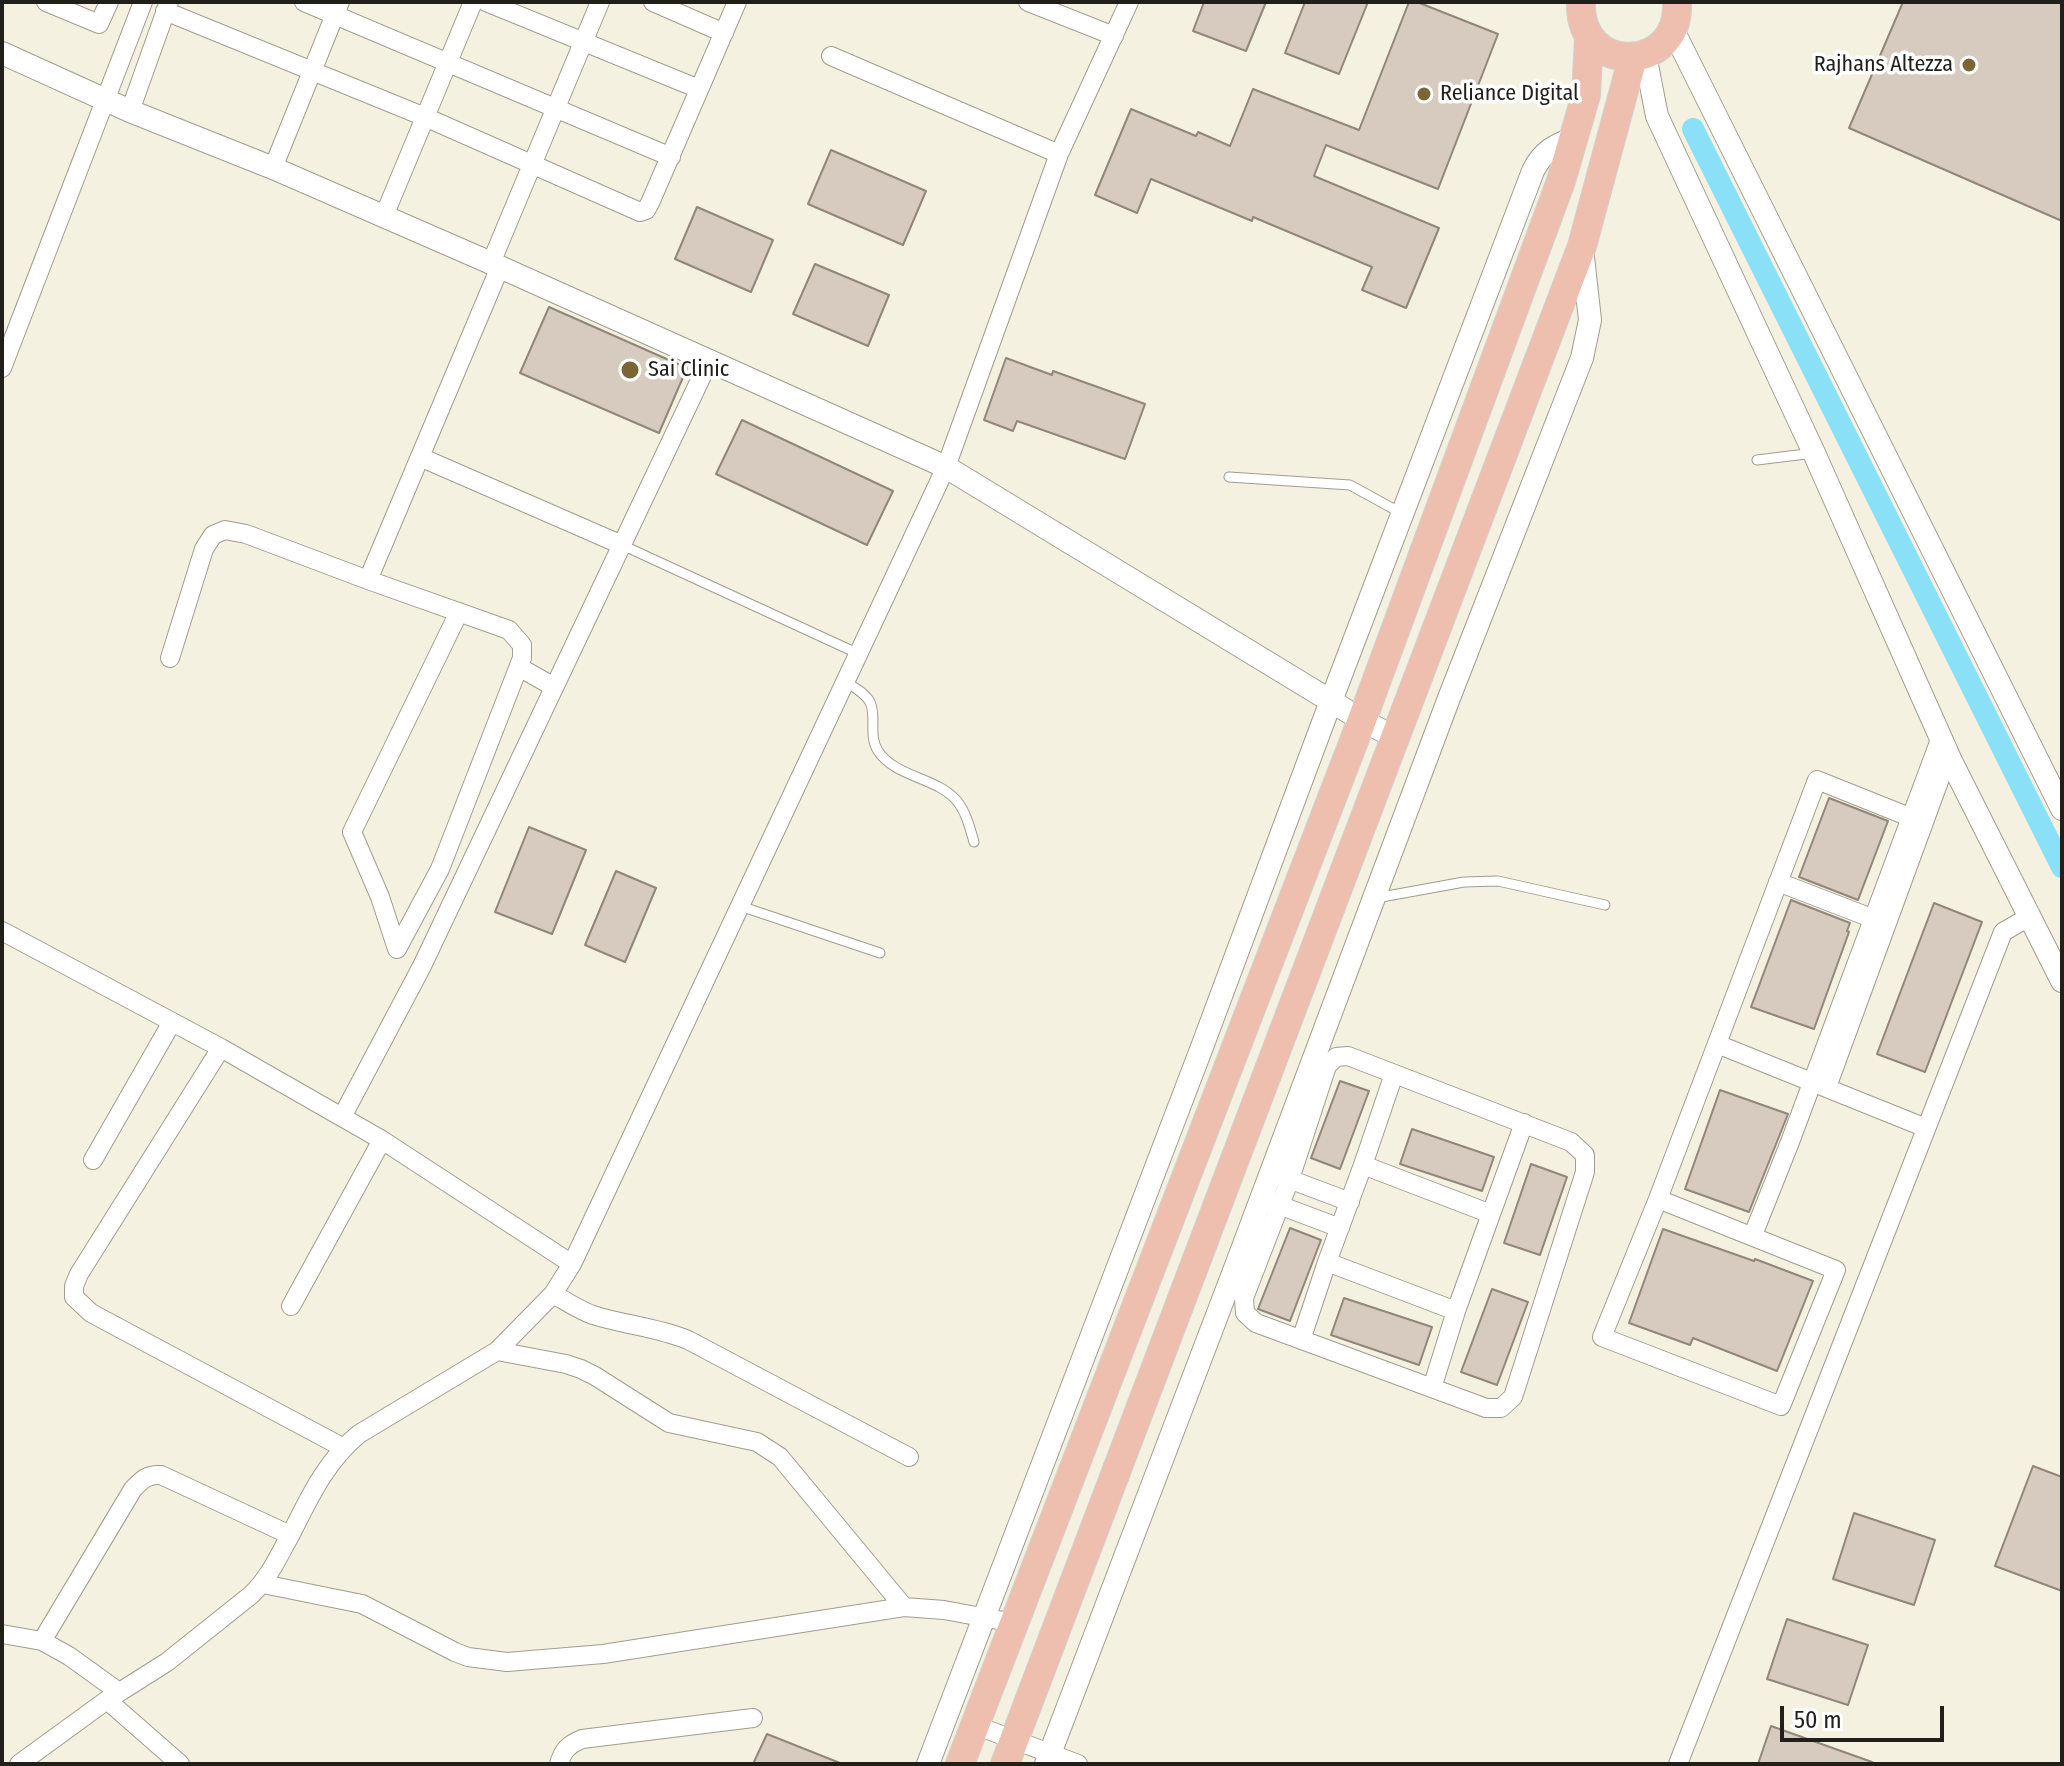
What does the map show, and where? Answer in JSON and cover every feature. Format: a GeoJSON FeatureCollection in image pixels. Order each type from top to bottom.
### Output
{"type":"FeatureCollection","features":[{"type":"Feature","properties":{"kind":"main road"},"geometry":{"type":"LineString","coordinates":[[1581,2],[1583,26],[1589,37],[1608,53],[1639,56],[1656,49],[1666,40],[1675,16]]}},
{"type":"Feature","properties":{"kind":"main road"},"geometry":{"type":"LineString","coordinates":[[960,1764],[1362,720],[1561,181],[1586,95],[1589,37]]}},
{"type":"Feature","properties":{"kind":"main road"},"geometry":{"type":"LineString","coordinates":[[1010,1752],[1582,246],[1639,56]]}},
{"type":"Feature","properties":{"kind":"street"},"geometry":{"type":"LineString","coordinates":[[46,2],[99,24],[109,2]]}},
{"type":"Feature","properties":{"kind":"street"},"geometry":{"type":"LineString","coordinates":[[2,368],[143,2]]}},
{"type":"Feature","properties":{"kind":"street"},"geometry":{"type":"LineString","coordinates":[[304,2],[338,8],[448,63],[671,157]]}},
{"type":"Feature","properties":{"kind":"street"},"geometry":{"type":"LineString","coordinates":[[384,216],[473,2]]}},
{"type":"Feature","properties":{"kind":"street"},"geometry":{"type":"LineString","coordinates":[[486,2],[699,89]]}},
{"type":"Feature","properties":{"kind":"street"},"geometry":{"type":"LineString","coordinates":[[368,580],[420,457],[532,165],[600,2]]}},
{"type":"Feature","properties":{"kind":"street"},"geometry":{"type":"LineString","coordinates":[[653,2],[724,33]]}},
{"type":"Feature","properties":{"kind":"street"},"geometry":{"type":"LineString","coordinates":[[130,111],[167,7],[640,212],[646,210],[650,203],[737,2]]}},
{"type":"Feature","properties":{"kind":"street"},"geometry":{"type":"LineString","coordinates":[[1028,2],[1114,36]]}},
{"type":"Feature","properties":{"kind":"street"},"geometry":{"type":"LineString","coordinates":[[19,1764],[113,1696],[167,1662],[263,1584],[279,1560],[321,1477],[342,1447],[497,1351],[553,1294],[572,1264],[946,467],[1059,154],[1129,2]]}},
{"type":"Feature","properties":{"kind":"street"},"geometry":{"type":"LineString","coordinates":[[273,168],[338,8]]}},
{"type":"Feature","properties":{"kind":"street"},"geometry":{"type":"LineString","coordinates":[[1675,16],[2062,809]]}},
{"type":"Feature","properties":{"kind":"street"},"geometry":{"type":"LineString","coordinates":[[2,53],[130,111],[273,168],[496,265],[946,467],[1396,738]]}},
{"type":"Feature","properties":{"kind":"street"},"geometry":{"type":"LineString","coordinates":[[831,56],[1059,154]]}},
{"type":"Feature","properties":{"kind":"street"},"geometry":{"type":"LineString","coordinates":[[1639,56],[1657,116],[1814,453],[1945,746],[2062,981]]}},
{"type":"Feature","properties":{"kind":"street"},"geometry":{"type":"LineString","coordinates":[[928,1764],[1533,171],[1546,151],[1574,138]]}},
{"type":"Feature","properties":{"kind":"street"},"geometry":{"type":"LineString","coordinates":[[1048,1759],[1271,1201],[1375,899],[1449,698],[1582,358],[1590,320],[1582,246]]}},
{"type":"Feature","properties":{"kind":"street"},"geometry":{"type":"LineString","coordinates":[[342,1117],[422,966],[710,359]]}},
{"type":"Feature","properties":{"kind":"street"},"geometry":{"type":"LineString","coordinates":[[420,457],[622,545]]}},
{"type":"Feature","properties":{"kind":"street"},"geometry":{"type":"LineString","coordinates":[[170,658],[204,549],[213,535],[225,530],[246,534],[509,630],[522,645],[519,667],[440,869],[397,949],[380,897],[352,832],[459,612]]}},
{"type":"Feature","properties":{"kind":"street"},"geometry":{"type":"LineString","coordinates":[[519,667],[554,687]]}},
{"type":"Feature","properties":{"kind":"street"},"geometry":{"type":"LineString","coordinates":[[1820,1084],[1874,919],[1945,746]]}},
{"type":"Feature","properties":{"kind":"street"},"geometry":{"type":"LineString","coordinates":[[1658,1199],[1836,1270],[1781,1406],[1602,1337],[1658,1199],[1817,780],[1919,810]]}},
{"type":"Feature","properties":{"kind":"street"},"geometry":{"type":"LineString","coordinates":[[1753,1235],[1790,1142],[1820,1084],[1919,810]]}},
{"type":"Feature","properties":{"kind":"street"},"geometry":{"type":"LineString","coordinates":[[1778,882],[1874,919]]}},
{"type":"Feature","properties":{"kind":"street"},"geometry":{"type":"LineString","coordinates":[[1678,1764],[2003,932],[2029,917]]}},
{"type":"Feature","properties":{"kind":"street"},"geometry":{"type":"LineString","coordinates":[[2,931],[221,1048],[382,1140],[572,1264]]}},
{"type":"Feature","properties":{"kind":"street"},"geometry":{"type":"LineString","coordinates":[[93,1160],[172,1022]]}},
{"type":"Feature","properties":{"kind":"street"},"geometry":{"type":"LineString","coordinates":[[1717,1044],[1926,1128]]}},
{"type":"Feature","properties":{"kind":"street"},"geometry":{"type":"LineString","coordinates":[[221,1048],[79,1274],[74,1297],[91,1313],[342,1447]]}},
{"type":"Feature","properties":{"kind":"street"},"geometry":{"type":"LineString","coordinates":[[1271,1201],[1244,1298],[1245,1313],[1256,1323],[1486,1408],[1501,1408],[1513,1397],[1585,1172],[1585,1155],[1571,1142],[1348,1056],[1336,1057],[1327,1066],[1280,1176]]}},
{"type":"Feature","properties":{"kind":"street"},"geometry":{"type":"LineString","coordinates":[[1301,1340],[1394,1074]]}},
{"type":"Feature","properties":{"kind":"street"},"geometry":{"type":"LineString","coordinates":[[1432,1388],[1456,1311],[1524,1123]]}},
{"type":"Feature","properties":{"kind":"street"},"geometry":{"type":"LineString","coordinates":[[291,1306],[382,1140]]}},
{"type":"Feature","properties":{"kind":"street"},"geometry":{"type":"LineString","coordinates":[[1363,1165],[1491,1214]]}},
{"type":"Feature","properties":{"kind":"street"},"geometry":{"type":"LineString","coordinates":[[1280,1176],[1350,1202]]}},
{"type":"Feature","properties":{"kind":"street"},"geometry":{"type":"LineString","coordinates":[[1271,1201],[1340,1228]]}},
{"type":"Feature","properties":{"kind":"street"},"geometry":{"type":"LineString","coordinates":[[1327,1262],[1456,1311]]}},
{"type":"Feature","properties":{"kind":"street"},"geometry":{"type":"LineString","coordinates":[[553,1294],[595,1315],[660,1329],[679,1337],[909,1457]]}},
{"type":"Feature","properties":{"kind":"street"},"geometry":{"type":"LineString","coordinates":[[497,1351],[581,1369],[669,1423],[748,1439],[768,1448],[780,1457],[904,1607]]}},
{"type":"Feature","properties":{"kind":"street"},"geometry":{"type":"LineString","coordinates":[[42,1641],[133,1489],[143,1478],[161,1475],[290,1535]]}},
{"type":"Feature","properties":{"kind":"street"},"geometry":{"type":"LineString","coordinates":[[263,1584],[362,1604],[455,1652],[468,1657],[507,1662],[613,1653],[904,1607],[944,1610],[1014,1623]]}},
{"type":"Feature","properties":{"kind":"street"},"geometry":{"type":"LineString","coordinates":[[2,1634],[42,1641],[69,1656],[180,1764]]}},
{"type":"Feature","properties":{"kind":"street"},"geometry":{"type":"LineString","coordinates":[[559,1764],[569,1744],[582,1739],[753,1718]]}},
{"type":"Feature","properties":{"kind":"street"},"geometry":{"type":"LineString","coordinates":[[975,1725],[1010,1752],[1078,1764]]}},
{"type":"Feature","properties":{"kind":"lane"},"geometry":{"type":"LineString","coordinates":[[1757,460],[1814,453]]}},
{"type":"Feature","properties":{"kind":"lane"},"geometry":{"type":"LineString","coordinates":[[1229,477],[1350,485],[1402,514]]}},
{"type":"Feature","properties":{"kind":"lane"},"geometry":{"type":"LineString","coordinates":[[622,545],[859,654]]}},
{"type":"Feature","properties":{"kind":"lane"},"geometry":{"type":"LineString","coordinates":[[846,682],[862,692],[869,701],[872,740],[884,758],[947,791],[963,809],[974,842]]}},
{"type":"Feature","properties":{"kind":"lane"},"geometry":{"type":"LineString","coordinates":[[1375,899],[1464,882],[1498,881],[1605,905]]}},
{"type":"Feature","properties":{"kind":"lane"},"geometry":{"type":"LineString","coordinates":[[740,906],[880,953]]}},
{"type":"Feature","properties":{"kind":"building"},"geometry":{"type":"Polygon","coordinates":[[[1204,2],[1266,2],[1246,51],[1193,31],[1204,2]]]}},
{"type":"Feature","properties":{"kind":"building"},"geometry":{"type":"Polygon","coordinates":[[[1305,2],[1368,2],[1339,74],[1285,53],[1305,2]]]}},
{"type":"Feature","properties":{"kind":"building"},"geometry":{"type":"Polygon","coordinates":[[[1409,2],[1417,2],[1498,34],[1438,189],[1326,145],[1314,176],[1439,228],[1406,308],[1362,290],[1372,267],[1253,217],[1252,221],[1151,179],[1137,213],[1095,195],[1131,109],[1196,136],[1198,132],[1230,146],[1253,89],[1359,130],[1409,2]]]}},
{"type":"Feature","properties":{"kind":"building","name":"Rajhans Altezza"},"geometry":{"type":"Polygon","coordinates":[[[1903,2],[2062,2],[2062,221],[1849,128],[1903,2]]]}},
{"type":"Feature","properties":{"kind":"building"},"geometry":{"type":"Polygon","coordinates":[[[831,150],[926,191],[903,245],[808,204],[831,150]]]}},
{"type":"Feature","properties":{"kind":"building"},"geometry":{"type":"Polygon","coordinates":[[[697,207],[773,240],[751,292],[675,259],[697,207]]]}},
{"type":"Feature","properties":{"kind":"building"},"geometry":{"type":"Polygon","coordinates":[[[815,264],[889,295],[868,346],[793,314],[815,264]]]}},
{"type":"Feature","properties":{"kind":"building"},"geometry":{"type":"Polygon","coordinates":[[[549,307],[687,368],[659,433],[520,373],[549,307]]]}},
{"type":"Feature","properties":{"kind":"building"},"geometry":{"type":"Polygon","coordinates":[[[1006,358],[1052,375],[1053,371],[1145,404],[1125,459],[1017,421],[1013,431],[984,420],[1006,358]]]}},
{"type":"Feature","properties":{"kind":"building"},"geometry":{"type":"Polygon","coordinates":[[[742,420],[893,491],[867,545],[716,474],[742,420]]]}},
{"type":"Feature","properties":{"kind":"building"},"geometry":{"type":"Polygon","coordinates":[[[1829,798],[1888,821],[1858,900],[1799,877],[1829,798]]]}},
{"type":"Feature","properties":{"kind":"building"},"geometry":{"type":"Polygon","coordinates":[[[529,827],[586,850],[552,934],[495,912],[529,827]]]}},
{"type":"Feature","properties":{"kind":"building"},"geometry":{"type":"Polygon","coordinates":[[[616,871],[656,888],[625,962],[585,945],[616,871]]]}},
{"type":"Feature","properties":{"kind":"building"},"geometry":{"type":"Polygon","coordinates":[[[1791,900],[1850,923],[1814,1029],[1751,1007],[1791,900]]]}},
{"type":"Feature","properties":{"kind":"building"},"geometry":{"type":"Polygon","coordinates":[[[1934,903],[1982,922],[1925,1072],[1877,1054],[1934,903]]]}},
{"type":"Feature","properties":{"kind":"building"},"geometry":{"type":"Polygon","coordinates":[[[1340,1081],[1369,1091],[1340,1169],[1311,1158],[1340,1081]]]}},
{"type":"Feature","properties":{"kind":"building"},"geometry":{"type":"Polygon","coordinates":[[[1720,1090],[1788,1114],[1749,1212],[1685,1189],[1720,1090]]]}},
{"type":"Feature","properties":{"kind":"building"},"geometry":{"type":"Polygon","coordinates":[[[1412,1129],[1494,1157],[1482,1191],[1400,1164],[1412,1129]]]}},
{"type":"Feature","properties":{"kind":"building"},"geometry":{"type":"Polygon","coordinates":[[[1531,1164],[1567,1177],[1540,1255],[1504,1243],[1531,1164]]]}},
{"type":"Feature","properties":{"kind":"building"},"geometry":{"type":"Polygon","coordinates":[[[1290,1228],[1321,1240],[1290,1321],[1258,1309],[1290,1228]]]}},
{"type":"Feature","properties":{"kind":"building"},"geometry":{"type":"Polygon","coordinates":[[[1663,1229],[1813,1281],[1777,1371],[1693,1338],[1690,1345],[1629,1323],[1663,1229]]]}},
{"type":"Feature","properties":{"kind":"building"},"geometry":{"type":"Polygon","coordinates":[[[1492,1289],[1528,1302],[1497,1385],[1461,1372],[1492,1289]]]}},
{"type":"Feature","properties":{"kind":"building"},"geometry":{"type":"Polygon","coordinates":[[[1344,1298],[1432,1327],[1419,1365],[1331,1335],[1344,1298]]]}},
{"type":"Feature","properties":{"kind":"building"},"geometry":{"type":"Polygon","coordinates":[[[2033,1466],[2062,1477],[2062,1591],[1995,1566],[2033,1466]]]}},
{"type":"Feature","properties":{"kind":"building"},"geometry":{"type":"Polygon","coordinates":[[[1854,1513],[1935,1540],[1914,1605],[1833,1579],[1854,1513]]]}},
{"type":"Feature","properties":{"kind":"building"},"geometry":{"type":"Polygon","coordinates":[[[1787,1619],[1868,1645],[1848,1705],[1767,1679],[1787,1619]]]}},
{"type":"Feature","properties":{"kind":"building"},"geometry":{"type":"Polygon","coordinates":[[[1771,1726],[1872,1762],[1758,1764],[1771,1726]]]}},
{"type":"Feature","properties":{"kind":"building"},"geometry":{"type":"Polygon","coordinates":[[[767,1734],[840,1763],[840,1764],[753,1764],[767,1734]]]}},
{"type":"Feature","properties":{"kind":"waterway"},"geometry":{"type":"LineString","coordinates":[[1693,129],[2062,867]]}},
{"type":"Feature","properties":{"kind":"place","name":"Rajhans Altezza"},"geometry":{"type":"Point","coordinates":[1969,65]}},
{"type":"Feature","properties":{"kind":"place","name":"Reliance Digital"},"geometry":{"type":"Point","coordinates":[1424,94]}},
{"type":"Feature","properties":{"kind":"place","name":"Sai Clinic"},"geometry":{"type":"Point","coordinates":[630,370]}}]}
